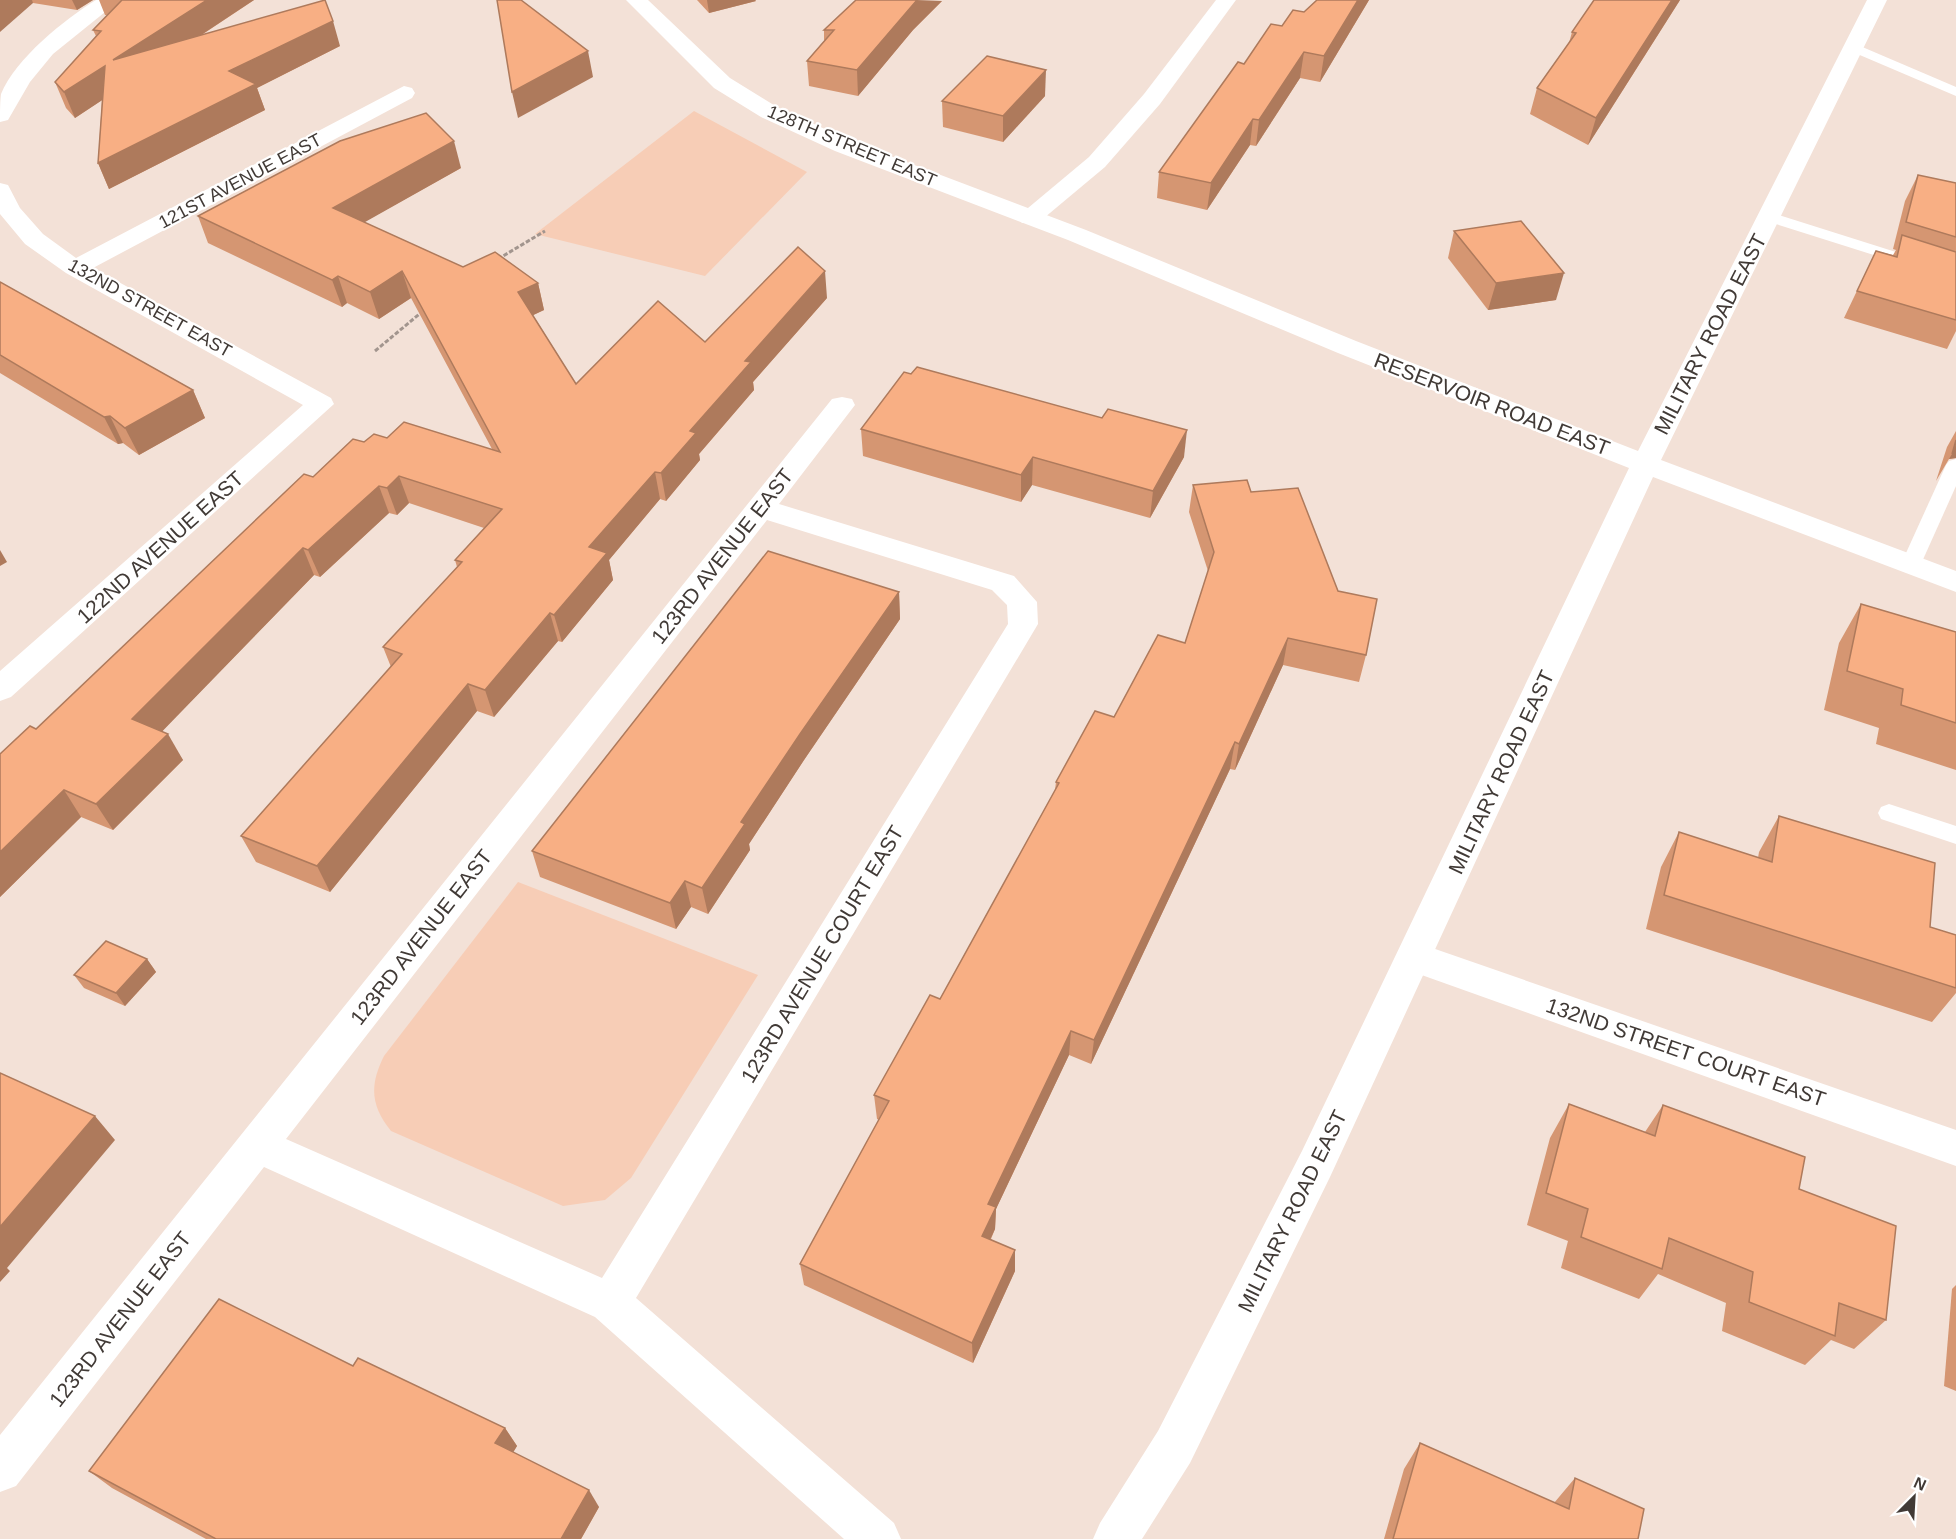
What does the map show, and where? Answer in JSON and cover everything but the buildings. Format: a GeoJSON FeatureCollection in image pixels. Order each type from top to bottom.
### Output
{"type":"FeatureCollection","features":[{"type":"Feature","properties":{"kind":"street"},"geometry":{"type":"LineString","coordinates":[[0,115],[15,86],[39,56],[69,29],[110,0]]}},
{"type":"Feature","properties":{"kind":"street","name":"128TH STREET EAST"},"geometry":{"type":"LineString","coordinates":[[636,0],[714,77],[769,112],[843,147],[1030,218]]}},
{"type":"Feature","properties":{"kind":"street"},"geometry":{"type":"LineString","coordinates":[[1030,218],[1097,162],[1152,99],[1226,0]]}},
{"type":"Feature","properties":{"kind":"street","name":"MILITARY ROAD EAST"},"geometry":{"type":"LineString","coordinates":[[1116,1539],[1174,1447],[1316,1164],[1645,464],[1877,0]]}},
{"type":"Feature","properties":{"kind":"street","name":"121ST AVENUE EAST"},"geometry":{"type":"LineString","coordinates":[[75,268],[404,93]]}},
{"type":"Feature","properties":{"kind":"street","name":"132ND STREET EAST"},"geometry":{"type":"LineString","coordinates":[[0,190],[9,210],[34,239],[75,268],[321,404]]}},
{"type":"Feature","properties":{"kind":"street","name":"RESERVOIR ROAD EAST"},"geometry":{"type":"LineString","coordinates":[[1030,218],[1347,347],[1645,464],[1956,582]]}},
{"type":"Feature","properties":{"kind":"street","name":"122ND AVENUE EAST"},"geometry":{"type":"LineString","coordinates":[[0,689],[321,404]]}},
{"type":"Feature","properties":{"kind":"street","name":"123RD AVENUE EAST"},"geometry":{"type":"LineString","coordinates":[[0,1470],[842,405]]}},
{"type":"Feature","properties":{"kind":"street","name":"123RD AVENUE COURT EAST"},"geometry":{"type":"LineString","coordinates":[[610,1303],[1023,624],[1022,602],[1003,583],[760,508]]}},
{"type":"Feature","properties":{"kind":"street","name":"132ND STREET COURT EAST"},"geometry":{"type":"LineString","coordinates":[[1415,957],[1956,1148]]}},
{"type":"Feature","properties":{"kind":"street"},"geometry":{"type":"LineString","coordinates":[[257,1145],[610,1303],[878,1539]]}},
{"type":"Feature","properties":{"kind":"lane"},"geometry":{"type":"LineString","coordinates":[[1853,47],[1956,92]]}},
{"type":"Feature","properties":{"kind":"lane"},"geometry":{"type":"LineString","coordinates":[[1769,217],[1956,276]]}},
{"type":"Feature","properties":{"kind":"lane"},"geometry":{"type":"LineString","coordinates":[[1911,564],[1956,465]]}},
{"type":"Feature","properties":{"kind":"lane"},"geometry":{"type":"LineString","coordinates":[[1889,813],[1956,835]]}},
{"type":"Feature","properties":{"kind":"path"},"geometry":{"type":"LineString","coordinates":[[494,261],[545,231]]}},
{"type":"Feature","properties":{"kind":"path"},"geometry":{"type":"LineString","coordinates":[[375,351],[423,310]]}},
{"type":"Feature","properties":{"kind":"shaded area"},"geometry":{"type":"Polygon","coordinates":[[[694,111],[807,172],[705,276],[535,234],[694,111]]]}},
{"type":"Feature","properties":{"kind":"shaded area"},"geometry":{"type":"Polygon","coordinates":[[[518,882],[758,975],[631,1178],[605,1200],[563,1206],[391,1131],[376,1104],[374,1086],[384,1056],[518,882]]]}}]}
